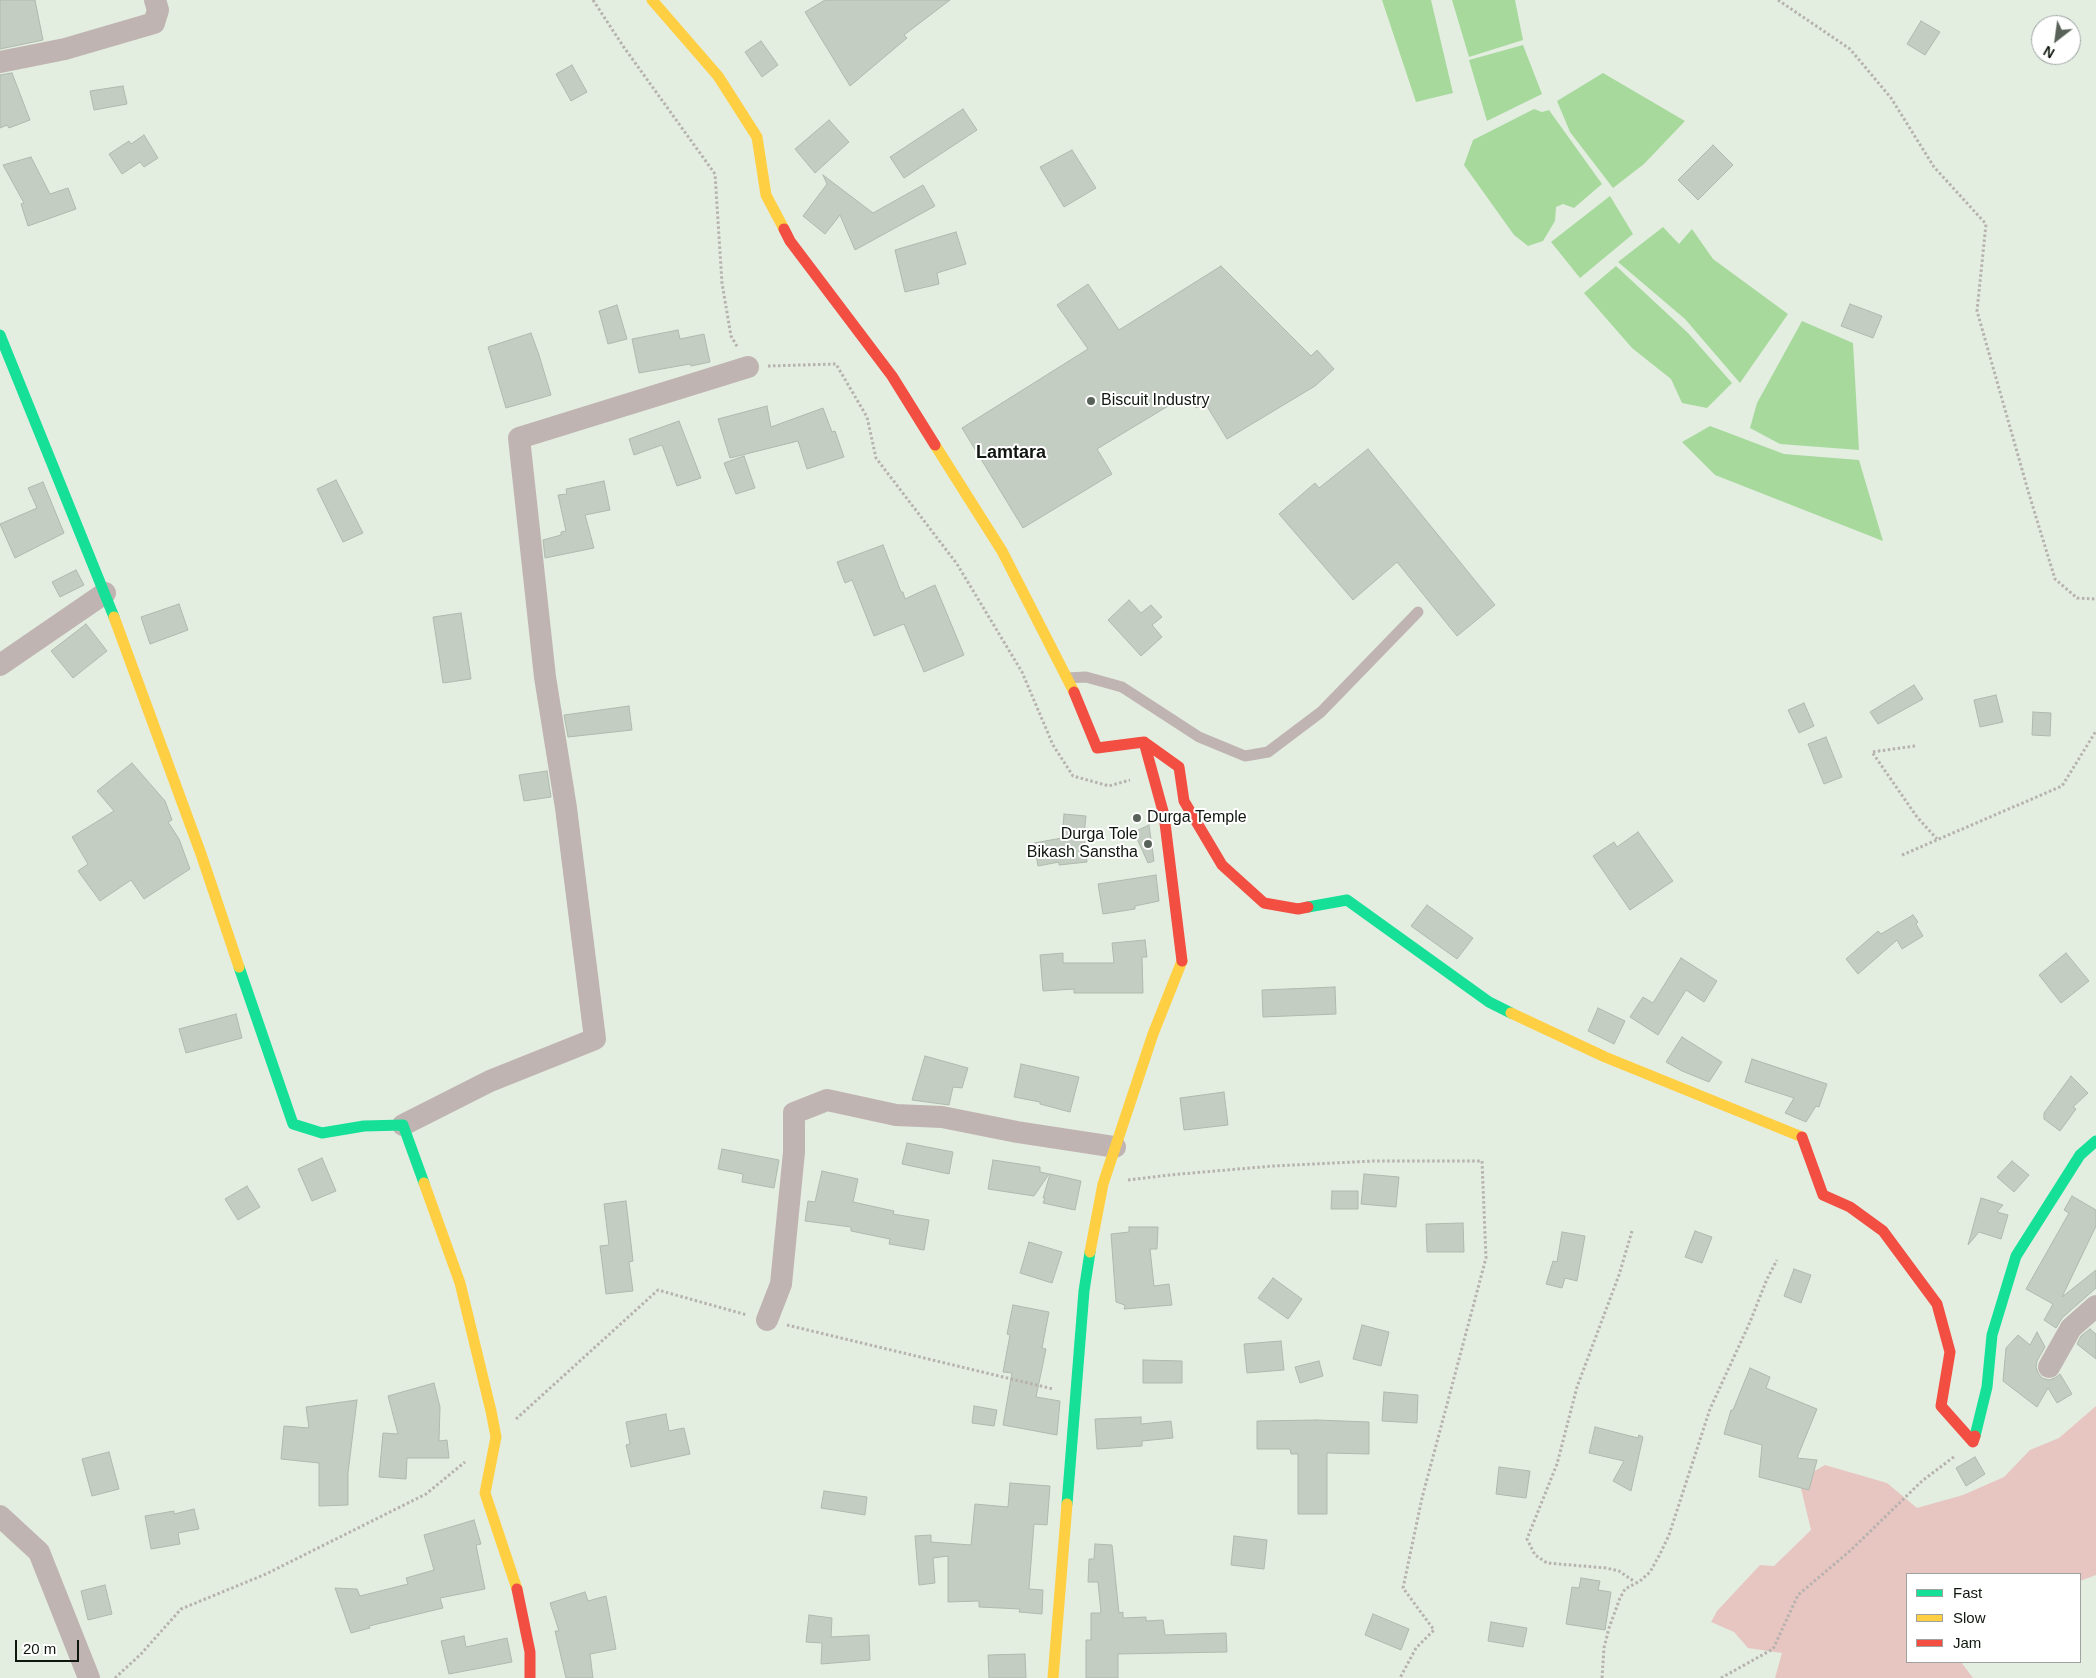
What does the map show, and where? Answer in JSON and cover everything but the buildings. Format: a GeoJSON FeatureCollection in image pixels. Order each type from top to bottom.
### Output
{"type":"FeatureCollection","features":[{"type":"Feature","properties":{"kind":"street"},"geometry":{"type":"LineString","coordinates":[[0,62],[65,49],[96,38],[154,23],[158,10],[155,0]]}},
{"type":"Feature","properties":{"kind":"street"},"geometry":{"type":"LineString","coordinates":[[652,0],[718,76],[757,137],[766,195],[790,241],[892,376],[1002,551],[1081,706],[1097,748],[1144,742],[1179,768],[1184,800],[1222,865],[1264,903],[1298,909],[1347,900],[1489,1002],[1606,1058],[1802,1137],[1823,1195],[1850,1206],[1883,1231],[1937,1304],[1950,1352],[1941,1406],[1973,1442]]}},
{"type":"Feature","properties":{"kind":"street"},"geometry":{"type":"LineString","coordinates":[[0,335],[105,593],[201,854],[293,1124],[322,1132],[364,1126],[403,1125],[490,1082],[595,1039],[567,818],[545,677],[519,438],[748,367]]}},
{"type":"Feature","properties":{"kind":"street"},"geometry":{"type":"LineString","coordinates":[[0,665],[105,593]]}},
{"type":"Feature","properties":{"kind":"street"},"geometry":{"type":"LineString","coordinates":[[1053,1678],[1084,1291],[1094,1226],[1103,1184],[1115,1147],[1153,1034],[1182,961],[1164,815],[1144,742]]}},
{"type":"Feature","properties":{"kind":"street"},"geometry":{"type":"LineString","coordinates":[[767,1320],[781,1284],[794,1152],[794,1113],[827,1100],[896,1115],[942,1117],[1018,1132],[1115,1147]]}},
{"type":"Feature","properties":{"kind":"street"},"geometry":{"type":"LineString","coordinates":[[403,1125],[460,1283],[496,1437],[485,1493],[519,1595],[530,1652],[530,1678]]}},
{"type":"Feature","properties":{"kind":"street"},"geometry":{"type":"LineString","coordinates":[[1973,1442],[1987,1387],[1992,1335],[2016,1256],[2080,1155],[2096,1141]]}},
{"type":"Feature","properties":{"kind":"street"},"geometry":{"type":"LineString","coordinates":[[2048,1367],[2071,1328],[2096,1306]]}},
{"type":"Feature","properties":{"kind":"street"},"geometry":{"type":"LineString","coordinates":[[0,1516],[39,1552],[89,1678]]}},
{"type":"Feature","properties":{"kind":"lane"},"geometry":{"type":"LineString","coordinates":[[1067,678],[1086,677],[1122,687],[1199,737],[1245,756],[1268,752],[1321,712],[1418,612]]}},
{"type":"Feature","properties":{"kind":"path"},"geometry":{"type":"LineString","coordinates":[[593,0],[629,54],[715,174],[722,283],[731,336],[748,367],[836,364],[867,417],[876,458],[957,564],[1022,672],[1053,744],[1073,776],[1109,786],[1153,775]]}},
{"type":"Feature","properties":{"kind":"path"},"geometry":{"type":"LineString","coordinates":[[1778,0],[1850,49],[1891,98],[1934,167],[1986,224],[1977,310],[2054,579],[2077,598],[2096,600]]}},
{"type":"Feature","properties":{"kind":"path"},"geometry":{"type":"LineString","coordinates":[[1902,855],[2062,786],[2096,731]]}},
{"type":"Feature","properties":{"kind":"path"},"geometry":{"type":"LineString","coordinates":[[1916,746],[1872,752],[1916,816],[1937,839]]}},
{"type":"Feature","properties":{"kind":"path"},"geometry":{"type":"LineString","coordinates":[[1103,1184],[1169,1174],[1274,1166],[1374,1160],[1482,1161],[1486,1258],[1422,1498],[1404,1588],[1434,1630],[1416,1648],[1400,1678]]}},
{"type":"Feature","properties":{"kind":"path"},"geometry":{"type":"LineString","coordinates":[[1632,1231],[1619,1275],[1577,1387],[1557,1464],[1527,1539],[1535,1555],[1547,1563],[1606,1568],[1619,1571],[1636,1582]]}},
{"type":"Feature","properties":{"kind":"path"},"geometry":{"type":"LineString","coordinates":[[1602,1678],[1604,1648],[1612,1616],[1626,1589],[1644,1578],[1653,1567],[1669,1535],[1710,1408],[1777,1260]]}},
{"type":"Feature","properties":{"kind":"path"},"geometry":{"type":"LineString","coordinates":[[496,1437],[658,1290],[767,1320],[1076,1395]]}},
{"type":"Feature","properties":{"kind":"path"},"geometry":{"type":"LineString","coordinates":[[1721,1678],[1773,1648],[1798,1595],[1851,1550],[1922,1481],[1973,1442]]}},
{"type":"Feature","properties":{"kind":"path"},"geometry":{"type":"LineString","coordinates":[[116,1678],[141,1654],[181,1609],[266,1574],[426,1494],[468,1460]]}},
{"type":"Feature","properties":{"kind":"shaded area"},"geometry":{"type":"Polygon","coordinates":[[[1382,0],[1431,0],[1453,93],[1416,102],[1382,0]]]}},
{"type":"Feature","properties":{"kind":"shaded area"},"geometry":{"type":"Polygon","coordinates":[[[1452,0],[1515,0],[1523,40],[1469,57],[1452,0]]]}},
{"type":"Feature","properties":{"kind":"shaded area"},"geometry":{"type":"Polygon","coordinates":[[[1523,45],[1542,94],[1487,121],[1469,60],[1523,45]]]}},
{"type":"Feature","properties":{"kind":"shaded area"},"geometry":{"type":"Polygon","coordinates":[[[1603,73],[1685,121],[1644,164],[1613,188],[1570,132],[1557,101],[1603,73]]]}},
{"type":"Feature","properties":{"kind":"shaded area"},"geometry":{"type":"Polygon","coordinates":[[[1534,109],[1542,112],[1549,110],[1602,184],[1574,208],[1563,204],[1556,207],[1555,221],[1543,241],[1528,246],[1514,235],[1464,165],[1473,140],[1534,109]]]}},
{"type":"Feature","properties":{"kind":"shaded area"},"geometry":{"type":"Polygon","coordinates":[[[1610,196],[1633,234],[1580,278],[1551,242],[1610,196]]]}},
{"type":"Feature","properties":{"kind":"shaded area"},"geometry":{"type":"Polygon","coordinates":[[[1663,227],[1679,244],[1692,229],[1713,259],[1788,314],[1740,383],[1685,319],[1618,262],[1663,227]]]}},
{"type":"Feature","properties":{"kind":"shaded area"},"geometry":{"type":"Polygon","coordinates":[[[1616,266],[1688,333],[1732,383],[1707,408],[1682,403],[1671,379],[1632,348],[1584,293],[1616,266]]]}},
{"type":"Feature","properties":{"kind":"shaded area"},"geometry":{"type":"Polygon","coordinates":[[[1802,321],[1853,343],[1859,450],[1780,444],[1750,428],[1757,403],[1802,321]]]}},
{"type":"Feature","properties":{"kind":"shaded area"},"geometry":{"type":"Polygon","coordinates":[[[1710,426],[1784,454],[1859,460],[1883,541],[1715,475],[1682,442],[1710,426]]]}},
{"type":"Feature","properties":{"kind":"shaded area"},"geometry":{"type":"Polygon","coordinates":[[[2096,1406],[2096,1575],[2081,1581],[2081,1573],[1906,1573],[1906,1663],[1962,1663],[1973,1678],[1775,1678],[1782,1653],[1748,1648],[1734,1632],[1711,1622],[1717,1611],[1760,1565],[1774,1566],[1811,1530],[1799,1480],[1825,1465],[1887,1483],[1917,1508],[1963,1495],[2004,1477],[2030,1450],[2059,1438],[2096,1406]]]}},
{"type":"Feature","properties":{"kind":"traffic: fast"},"geometry":{"type":"LineString","coordinates":[[0,335],[114,617]]}},
{"type":"Feature","properties":{"kind":"traffic: fast"},"geometry":{"type":"LineString","coordinates":[[1308,907],[1347,900],[1489,1002],[1511,1013]]}},
{"type":"Feature","properties":{"kind":"traffic: fast"},"geometry":{"type":"LineString","coordinates":[[239,967],[293,1124],[322,1133],[364,1126],[403,1125],[424,1183]]}},
{"type":"Feature","properties":{"kind":"traffic: fast"},"geometry":{"type":"LineString","coordinates":[[1975,1436],[1987,1387],[1992,1335],[2016,1256],[2080,1155],[2096,1141]]}},
{"type":"Feature","properties":{"kind":"traffic: fast"},"geometry":{"type":"LineString","coordinates":[[1067,1504],[1084,1291],[1090,1252]]}},
{"type":"Feature","properties":{"kind":"traffic: slow"},"geometry":{"type":"LineString","coordinates":[[652,0],[718,76],[757,137],[766,195],[784,229]]}},
{"type":"Feature","properties":{"kind":"traffic: slow"},"geometry":{"type":"LineString","coordinates":[[935,445],[1002,551],[1074,692]]}},
{"type":"Feature","properties":{"kind":"traffic: slow"},"geometry":{"type":"LineString","coordinates":[[114,617],[201,854],[239,967]]}},
{"type":"Feature","properties":{"kind":"traffic: slow"},"geometry":{"type":"LineString","coordinates":[[1090,1252],[1103,1184],[1153,1034],[1182,961]]}},
{"type":"Feature","properties":{"kind":"traffic: slow"},"geometry":{"type":"LineString","coordinates":[[1511,1013],[1605,1057],[1802,1137]]}},
{"type":"Feature","properties":{"kind":"traffic: slow"},"geometry":{"type":"LineString","coordinates":[[424,1183],[460,1283],[491,1411],[496,1437],[485,1493],[517,1589]]}},
{"type":"Feature","properties":{"kind":"traffic: slow"},"geometry":{"type":"LineString","coordinates":[[1053,1678],[1067,1504]]}},
{"type":"Feature","properties":{"kind":"traffic: jam"},"geometry":{"type":"LineString","coordinates":[[784,229],[790,241],[892,376],[935,445]]}},
{"type":"Feature","properties":{"kind":"traffic: jam"},"geometry":{"type":"LineString","coordinates":[[1074,692],[1097,748],[1144,742],[1164,815],[1182,961]]}},
{"type":"Feature","properties":{"kind":"traffic: jam"},"geometry":{"type":"LineString","coordinates":[[1144,742],[1179,767],[1184,801],[1222,865],[1264,903],[1298,909],[1308,907]]}},
{"type":"Feature","properties":{"kind":"traffic: jam"},"geometry":{"type":"LineString","coordinates":[[1802,1137],[1823,1195],[1850,1207],[1883,1231],[1937,1304],[1950,1352],[1941,1406],[1973,1442],[1975,1436]]}},
{"type":"Feature","properties":{"kind":"traffic: jam"},"geometry":{"type":"LineString","coordinates":[[517,1589],[530,1652],[530,1678]]}},
{"type":"Feature","properties":{"kind":"place","name":"Biscuit Industry"},"geometry":{"type":"Point","coordinates":[1091,401]}},
{"type":"Feature","properties":{"kind":"place","name":"Durga Temple"},"geometry":{"type":"Point","coordinates":[1137,818]}},
{"type":"Feature","properties":{"kind":"place","name":"Durga Tole Bikash Sanstha"},"geometry":{"type":"Point","coordinates":[1148,844]}},
{"type":"Feature","properties":{"kind":"district","name":"Lamtara"},"geometry":{"type":"Point","coordinates":[1011,453]}}]}
